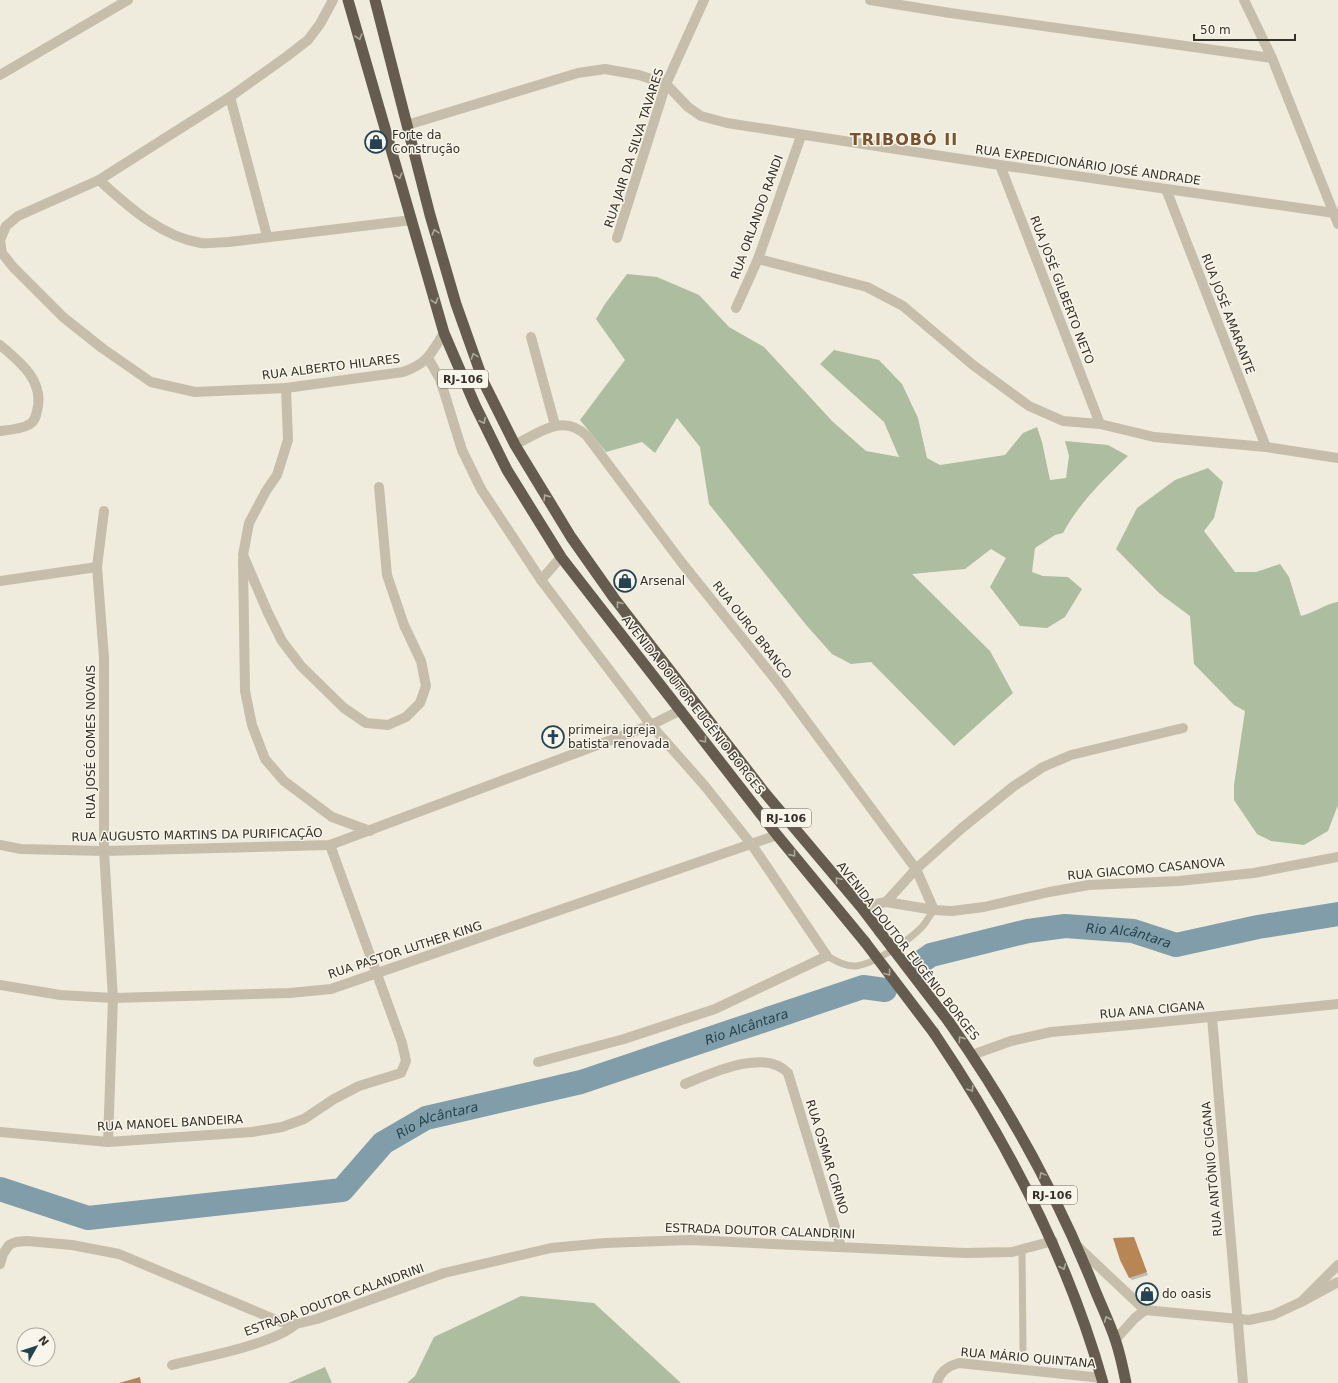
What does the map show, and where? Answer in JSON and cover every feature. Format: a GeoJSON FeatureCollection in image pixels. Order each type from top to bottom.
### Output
{"type":"FeatureCollection","features":[{"type":"Feature","properties":{"kind":"highway","name":"AVENIDA DOUTOR EUGÊNIO BORGES"},"geometry":{"type":"LineString","coordinates":[[348,0],[444,333],[474,406],[507,470],[561,557],[778,835],[865,942],[934,1033],[988,1117],[1052,1242],[1076,1298],[1103,1380]]}},
{"type":"Feature","properties":{"kind":"highway","name":"AVENIDA DOUTOR EUGÊNIO BORGES"},"geometry":{"type":"LineString","coordinates":[[375,0],[407,125],[456,304],[484,383],[516,445],[571,536],[614,598],[765,793],[861,907],[949,1022],[972,1055],[1016,1127],[1078,1247],[1115,1340],[1126,1383]]}},
{"type":"Feature","properties":{"kind":"street"},"geometry":{"type":"LineString","coordinates":[[0,75],[128,0]]}},
{"type":"Feature","properties":{"kind":"street","name":"RUA ALBERTO HILARES"},"geometry":{"type":"LineString","coordinates":[[333,0],[320,24],[308,40],[230,97],[98,180],[18,216],[6,226],[0,240],[2,253],[13,267],[63,317],[102,348],[151,382],[195,392],[286,388],[403,372],[416,367],[428,358],[444,333]]}},
{"type":"Feature","properties":{"kind":"street","name":"RUA JAIR DA SILVA TAVARES"},"geometry":{"type":"LineString","coordinates":[[618,238],[666,84],[704,0]]}},
{"type":"Feature","properties":{"kind":"street"},"geometry":{"type":"LineString","coordinates":[[870,0],[950,14],[1272,58]]}},
{"type":"Feature","properties":{"kind":"street"},"geometry":{"type":"LineString","coordinates":[[1244,0],[1272,58],[1338,224]]}},
{"type":"Feature","properties":{"kind":"street","name":"RUA EXPEDICIONÁRIO JOSÉ ANDRADE"},"geometry":{"type":"LineString","coordinates":[[407,125],[578,72],[605,69],[638,75],[666,84],[688,107],[701,116],[727,124],[1334,213]]}},
{"type":"Feature","properties":{"kind":"street"},"geometry":{"type":"LineString","coordinates":[[230,97],[267,236]]}},
{"type":"Feature","properties":{"kind":"street","name":"RUA ORLANDO RANDI"},"geometry":{"type":"LineString","coordinates":[[736,308],[758,258],[801,136]]}},
{"type":"Feature","properties":{"kind":"street","name":"RUA JOSÉ GILBERTO NETO"},"geometry":{"type":"LineString","coordinates":[[1000,165],[1100,424]]}},
{"type":"Feature","properties":{"kind":"street"},"geometry":{"type":"LineString","coordinates":[[98,180],[134,211],[168,232],[201,243],[229,242],[267,236],[412,220]]}},
{"type":"Feature","properties":{"kind":"street","name":"RUA JOSÉ AMARANTE"},"geometry":{"type":"LineString","coordinates":[[1166,189],[1266,447]]}},
{"type":"Feature","properties":{"kind":"street"},"geometry":{"type":"LineString","coordinates":[[758,258],[867,287],[903,306],[973,365],[1029,406],[1063,421],[1100,424],[1154,438],[1266,447],[1338,458]]}},
{"type":"Feature","properties":{"kind":"street"},"geometry":{"type":"LineString","coordinates":[[516,445],[555,425],[531,337]]}},
{"type":"Feature","properties":{"kind":"street"},"geometry":{"type":"LineString","coordinates":[[0,345],[26,367],[32,376],[37,388],[39,405],[35,419],[30,424],[2,431]]}},
{"type":"Feature","properties":{"kind":"street"},"geometry":{"type":"LineString","coordinates":[[428,358],[440,379],[462,450],[481,489],[541,580],[651,725],[704,785],[752,845],[827,956],[715,1009],[624,1039],[538,1062]]}},
{"type":"Feature","properties":{"kind":"street"},"geometry":{"type":"LineString","coordinates":[[286,388],[288,440],[277,474],[249,523],[243,555],[245,692],[252,725],[265,759],[284,781],[332,817],[370,831]]}},
{"type":"Feature","properties":{"kind":"street","name":"RUA OURO BRANCO"},"geometry":{"type":"LineString","coordinates":[[555,425],[570,424],[579,428],[587,436],[682,562],[783,690],[916,869],[934,910]]}},
{"type":"Feature","properties":{"kind":"street"},"geometry":{"type":"LineString","coordinates":[[243,555],[268,614],[282,640],[301,666],[318,684],[344,708],[366,722],[388,725],[406,717],[420,703],[426,686],[421,661],[404,625],[387,575],[379,487]]}},
{"type":"Feature","properties":{"kind":"street","name":"RUA JOSÉ GOMES NOVAIS"},"geometry":{"type":"LineString","coordinates":[[104,510],[98,567],[104,658],[104,851],[113,998],[108,1142]]}},
{"type":"Feature","properties":{"kind":"street"},"geometry":{"type":"LineString","coordinates":[[541,580],[561,557]]}},
{"type":"Feature","properties":{"kind":"street"},"geometry":{"type":"LineString","coordinates":[[0,581],[98,567]]}},
{"type":"Feature","properties":{"kind":"street","name":"RUA AUGUSTO MARTINS DA PURIFICAÇÃO"},"geometry":{"type":"LineString","coordinates":[[0,845],[21,849],[104,851],[330,845],[370,831],[435,804],[527,772],[651,725],[680,710]]}},
{"type":"Feature","properties":{"kind":"street"},"geometry":{"type":"LineString","coordinates":[[886,902],[916,869],[962,828],[1014,786],[1042,767],[1071,755],[1183,728]]}},
{"type":"Feature","properties":{"kind":"street","name":"RUA PASTOR LUTHER KING"},"geometry":{"type":"LineString","coordinates":[[0,985],[60,995],[113,998],[297,993],[331,989],[778,835]]}},
{"type":"Feature","properties":{"kind":"street"},"geometry":{"type":"LineString","coordinates":[[330,845],[377,974]]}},
{"type":"Feature","properties":{"kind":"street","name":"RUA GIACOMO CASANOVA"},"geometry":{"type":"LineString","coordinates":[[861,907],[886,902],[934,910],[952,911],[984,907],[1049,892],[1089,885],[1179,881],[1239,874],[1338,857]]}},
{"type":"Feature","properties":{"kind":"street","name":"RUA MANOEL BANDEIRA"},"geometry":{"type":"LineString","coordinates":[[0,1132],[108,1142],[252,1132],[282,1127],[304,1119],[334,1099],[359,1086],[401,1073],[406,1061],[402,1043],[377,974]]}},
{"type":"Feature","properties":{"kind":"street","name":"RUA ANA CIGANA"},"geometry":{"type":"LineString","coordinates":[[972,1055],[1010,1041],[1051,1032],[1338,1004]]}},
{"type":"Feature","properties":{"kind":"street","name":"RUA ANTÔNIO CIGANA"},"geometry":{"type":"LineString","coordinates":[[1212,1017],[1243,1383]]}},
{"type":"Feature","properties":{"kind":"street","name":"RUA OSMAR CIRINO"},"geometry":{"type":"LineString","coordinates":[[685,1084],[716,1071],[759,1062],[772,1063],[783,1068],[788,1073],[841,1247]]}},
{"type":"Feature","properties":{"kind":"street","name":"ESTRADA DOUTOR CALANDRINI"},"geometry":{"type":"LineString","coordinates":[[172,1365],[272,1338],[290,1330],[296,1324],[317,1319],[444,1274],[551,1248],[604,1243],[690,1240],[965,1253],[1022,1251],[1052,1242]]}},
{"type":"Feature","properties":{"kind":"street"},"geometry":{"type":"LineString","coordinates":[[0,1264],[3,1254],[9,1246],[16,1242],[27,1241],[72,1245],[119,1254],[281,1322],[296,1324]]}},
{"type":"Feature","properties":{"kind":"street"},"geometry":{"type":"LineString","coordinates":[[1078,1247],[1145,1310],[1249,1320],[1273,1315],[1302,1302],[1338,1282]]}},
{"type":"Feature","properties":{"kind":"street"},"geometry":{"type":"LineString","coordinates":[[1302,1302],[1338,1265]]}},
{"type":"Feature","properties":{"kind":"street"},"geometry":{"type":"LineString","coordinates":[[1115,1340],[1130,1323],[1145,1310]]}},
{"type":"Feature","properties":{"kind":"street","name":"RUA MÁRIO QUINTANA"},"geometry":{"type":"LineString","coordinates":[[937,1383],[942,1372],[948,1366],[959,1363],[1103,1380]]}},
{"type":"Feature","properties":{"kind":"lane"},"geometry":{"type":"LineString","coordinates":[[827,956],[842,964],[856,966],[870,962],[916,932],[934,910]]}},
{"type":"Feature","properties":{"kind":"lane"},"geometry":{"type":"LineString","coordinates":[[1022,1251],[1023,1349]]}},
{"type":"Feature","properties":{"kind":"green space"},"geometry":{"type":"Polygon","coordinates":[[[627,274],[657,277],[699,295],[729,327],[764,347],[832,421],[866,451],[899,457],[884,422],[820,364],[834,350],[879,360],[902,384],[918,418],[927,458],[940,465],[1005,455],[1023,433],[1037,427],[1042,442],[1050,480],[1066,478],[1069,456],[1065,441],[1108,445],[1128,456],[1084,502],[1069,522],[1063,533],[1055,535],[1035,548],[1032,572],[1043,576],[1068,577],[1082,589],[1065,617],[1047,628],[1020,626],[990,587],[1006,558],[991,549],[965,569],[912,574],[990,651],[1013,693],[954,746],[871,662],[851,664],[832,654],[807,626],[709,504],[700,447],[677,418],[655,453],[642,442],[606,452],[580,420],[625,360],[596,319],[627,274]]]}},
{"type":"Feature","properties":{"kind":"green space"},"geometry":{"type":"Polygon","coordinates":[[[1208,468],[1223,482],[1214,518],[1204,531],[1235,572],[1256,572],[1280,564],[1289,577],[1301,616],[1338,602],[1338,805],[1328,831],[1304,845],[1271,841],[1257,834],[1234,800],[1234,785],[1245,711],[1234,705],[1194,664],[1190,616],[1159,593],[1116,549],[1137,508],[1175,480],[1208,468]]]}},
{"type":"Feature","properties":{"kind":"green space"},"geometry":{"type":"Polygon","coordinates":[[[521,1296],[594,1303],[681,1383],[407,1383],[415,1376],[434,1337],[521,1296]]]}},
{"type":"Feature","properties":{"kind":"green space"},"geometry":{"type":"Polygon","coordinates":[[[325,1367],[332,1383],[288,1383],[325,1367]]]}},
{"type":"Feature","properties":{"kind":"building"},"geometry":{"type":"Polygon","coordinates":[[[1134,1237],[1147,1272],[1129,1278],[1120,1260],[1113,1238],[1134,1237]]]}},
{"type":"Feature","properties":{"kind":"building"},"geometry":{"type":"Polygon","coordinates":[[[140,1377],[141,1383],[119,1383],[140,1377]]]}},
{"type":"Feature","properties":{"kind":"waterway","name":"Rio Alcântara"},"geometry":{"type":"LineString","coordinates":[[921,962],[931,955],[1028,931],[1065,926],[1133,931],[1176,945],[1258,927],[1338,914]]}},
{"type":"Feature","properties":{"kind":"waterway","name":"Rio Alcântara"},"geometry":{"type":"LineString","coordinates":[[0,1189],[88,1218],[342,1190],[383,1143],[426,1118],[581,1082],[863,987],[885,990]]}},
{"type":"Feature","properties":{"kind":"place","name":"Forte da Construção"},"geometry":{"type":"Point","coordinates":[376,142]}},
{"type":"Feature","properties":{"kind":"place","name":"Arsenal"},"geometry":{"type":"Point","coordinates":[625,581]}},
{"type":"Feature","properties":{"kind":"place","name":"primeira igreja batista renovada"},"geometry":{"type":"Point","coordinates":[553,737]}},
{"type":"Feature","properties":{"kind":"place","name":"do oasis"},"geometry":{"type":"Point","coordinates":[1147,1294]}},
{"type":"Feature","properties":{"kind":"district","name":"TRIBOBÓ II"},"geometry":{"type":"Point","coordinates":[904,139]}}]}
